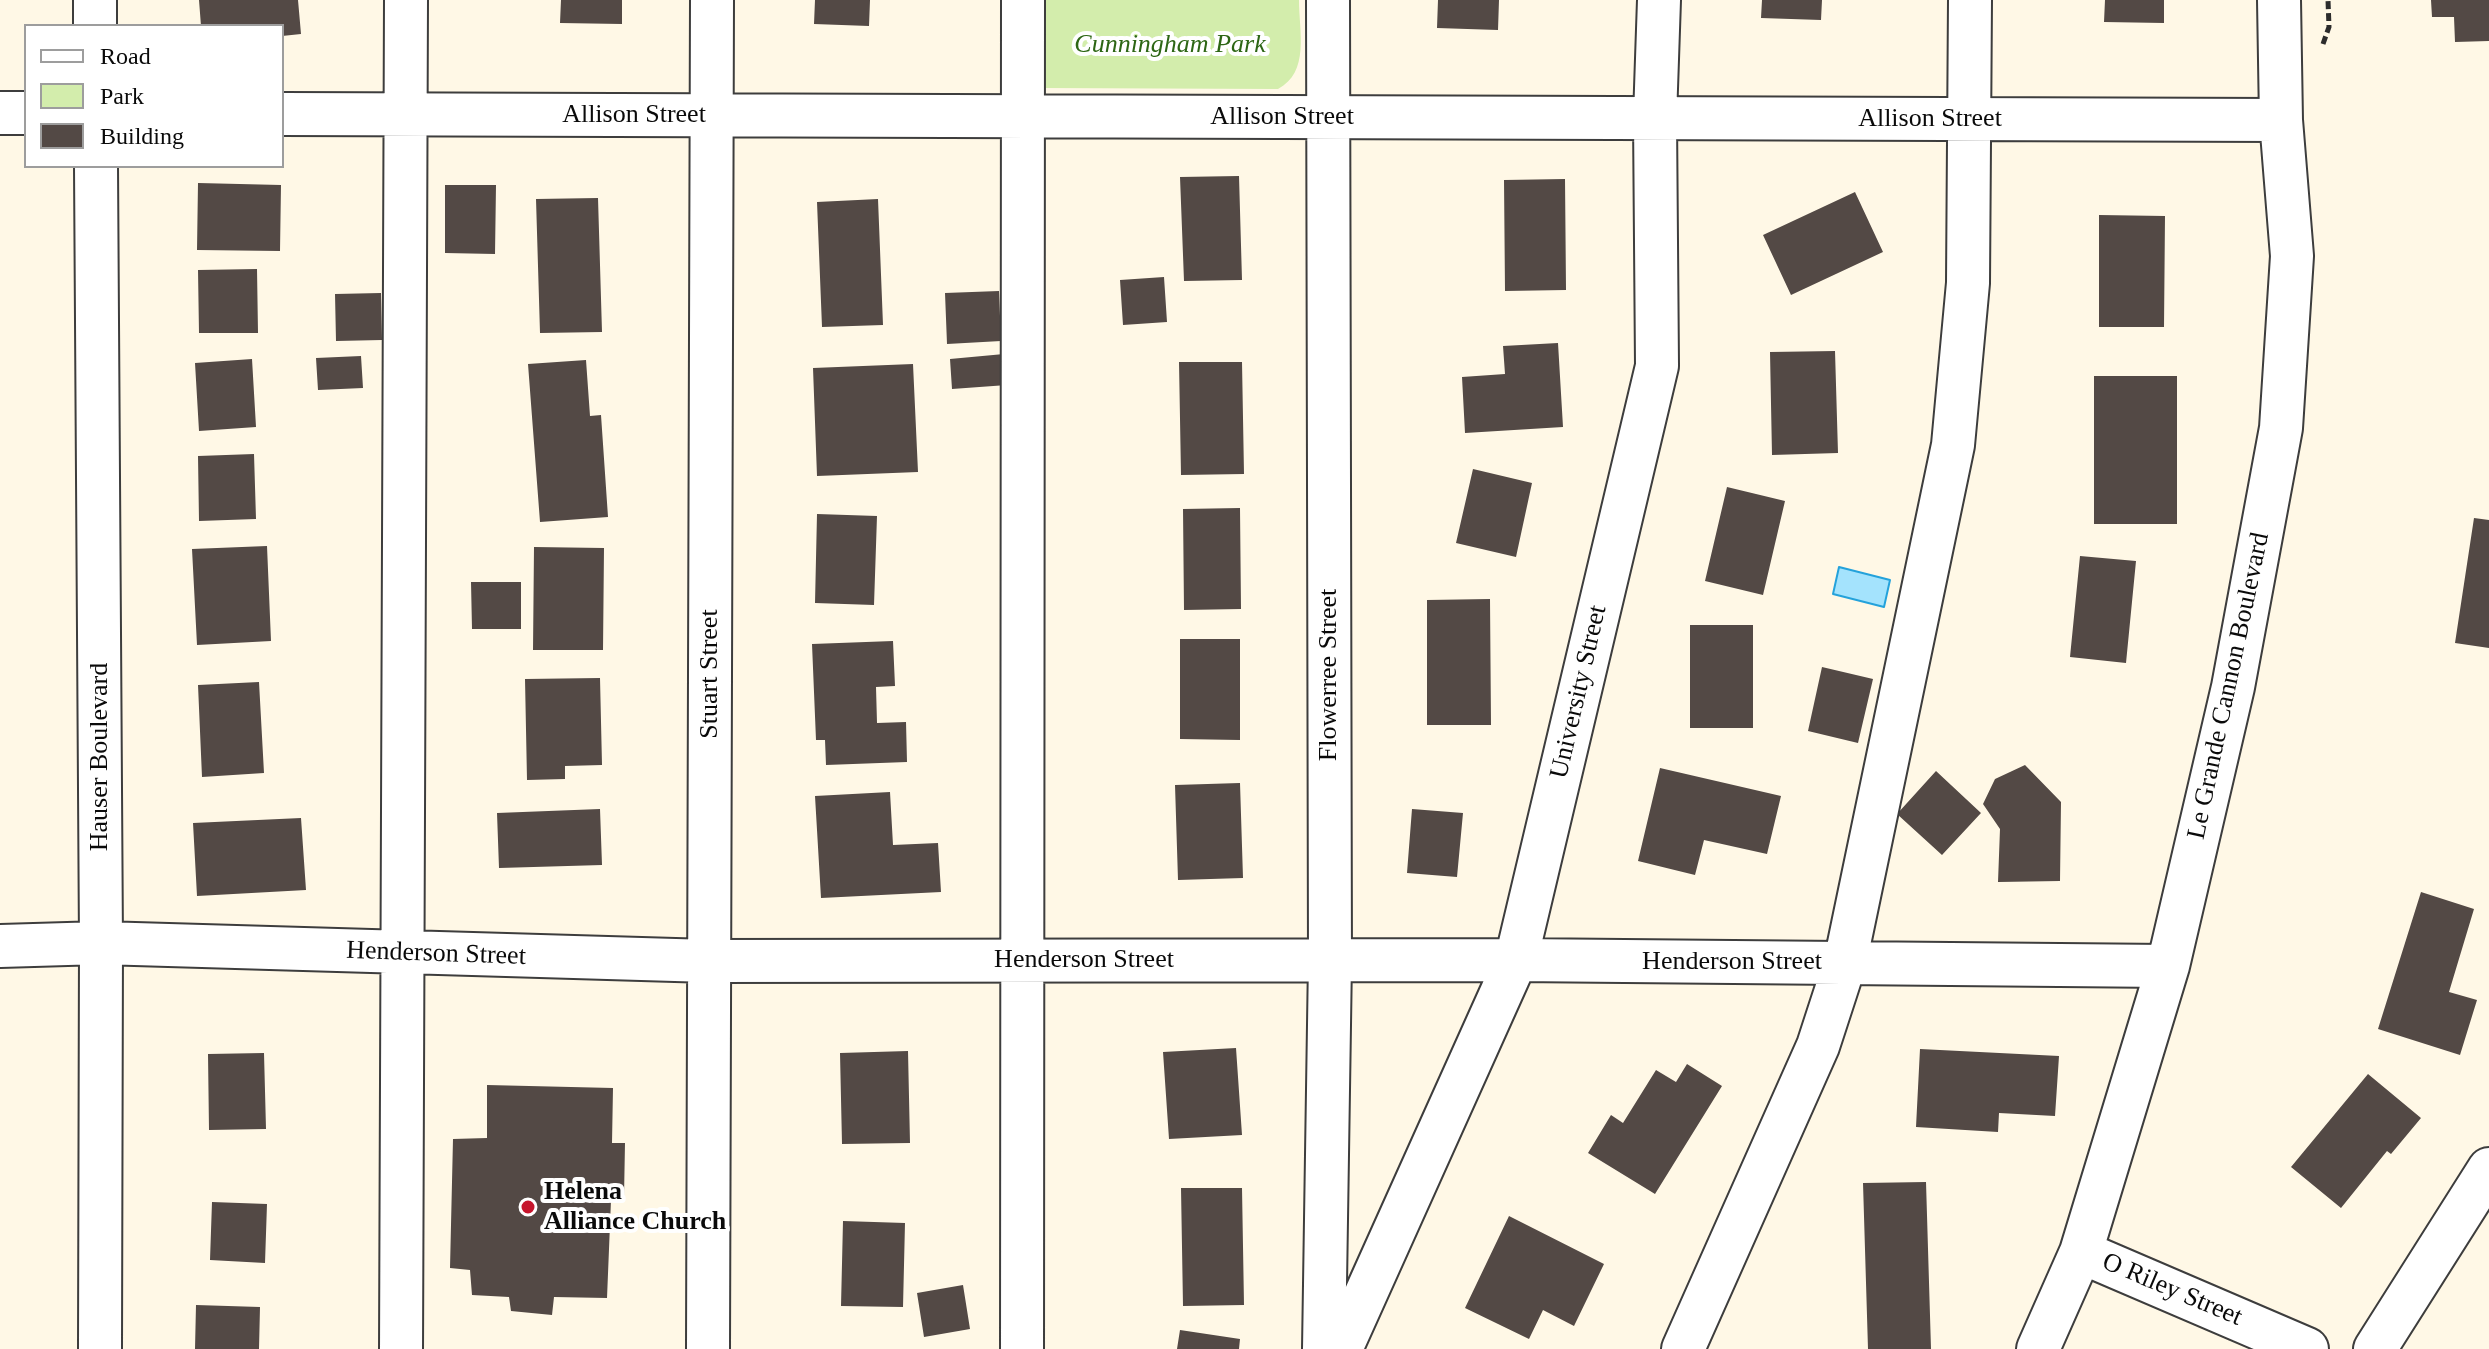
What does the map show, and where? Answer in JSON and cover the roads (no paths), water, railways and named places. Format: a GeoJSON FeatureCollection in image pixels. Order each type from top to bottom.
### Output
{"type":"FeatureCollection","features":[{"type":"Feature","properties":{"kind":"street"},"geometry":{"type":"LineString","coordinates":[[95,0],[95,24]]}},
{"type":"Feature","properties":{"kind":"street"},"geometry":{"type":"LineString","coordinates":[[401,1349],[406,0]]}},
{"type":"Feature","properties":{"kind":"street","name":"Stuart Street"},"geometry":{"type":"LineString","coordinates":[[708,1349],[712,0]]}},
{"type":"Feature","properties":{"kind":"street"},"geometry":{"type":"LineString","coordinates":[[1022,1349],[1023,0]]}},
{"type":"Feature","properties":{"kind":"street","name":"Flowerree Street"},"geometry":{"type":"LineString","coordinates":[[1324,1349],[1330,960],[1328,0]]}},
{"type":"Feature","properties":{"kind":"street","name":"University Street"},"geometry":{"type":"LineString","coordinates":[[1341,1349],[1516,960],[1657,366],[1655,118],[1659,0]]}},
{"type":"Feature","properties":{"kind":"street"},"geometry":{"type":"LineString","coordinates":[[1683,1349],[1818,1046],[1845,963],[1953,445],[1968,283],[1970,0]]}},
{"type":"Feature","properties":{"kind":"street","name":"Le Grande Cannon Boulevard"},"geometry":{"type":"LineString","coordinates":[[2038,1349],[2081,1252],[2168,966],[2233,687],[2281,428],[2292,256],[2281,120],[2279,0]]}},
{"type":"Feature","properties":{"kind":"street"},"geometry":{"type":"LineString","coordinates":[[0,113],[24,113]]}},
{"type":"Feature","properties":{"kind":"street","name":"Allison Street"},"geometry":{"type":"LineString","coordinates":[[284,114],[2281,120]]}},
{"type":"Feature","properties":{"kind":"street","name":"Hauser Boulevard"},"geometry":{"type":"LineString","coordinates":[[96,168],[100,1349]]}},
{"type":"Feature","properties":{"kind":"street","name":"Henderson Street"},"geometry":{"type":"LineString","coordinates":[[0,946],[101,943],[709,961],[1516,960],[2168,966]]}},
{"type":"Feature","properties":{"kind":"street"},"geometry":{"type":"LineString","coordinates":[[2375,1349],[2489,1169]]}},
{"type":"Feature","properties":{"kind":"street","name":"O Riley Street"},"geometry":{"type":"LineString","coordinates":[[2081,1252],[2307,1349]]}},
{"type":"Feature","properties":{"kind":"water"},"geometry":{"type":"Polygon","coordinates":[[[1839,567],[1890,580],[1884,607],[1833,594],[1839,567]]]}},
{"type":"Feature","properties":{"kind":"place","name":"Helena Alliance Church"},"geometry":{"type":"Point","coordinates":[528,1207]}},
{"type":"Feature","properties":{"kind":"park label","name":"Cunningham Park"},"geometry":{"type":"Point","coordinates":[1170,45]}}]}
